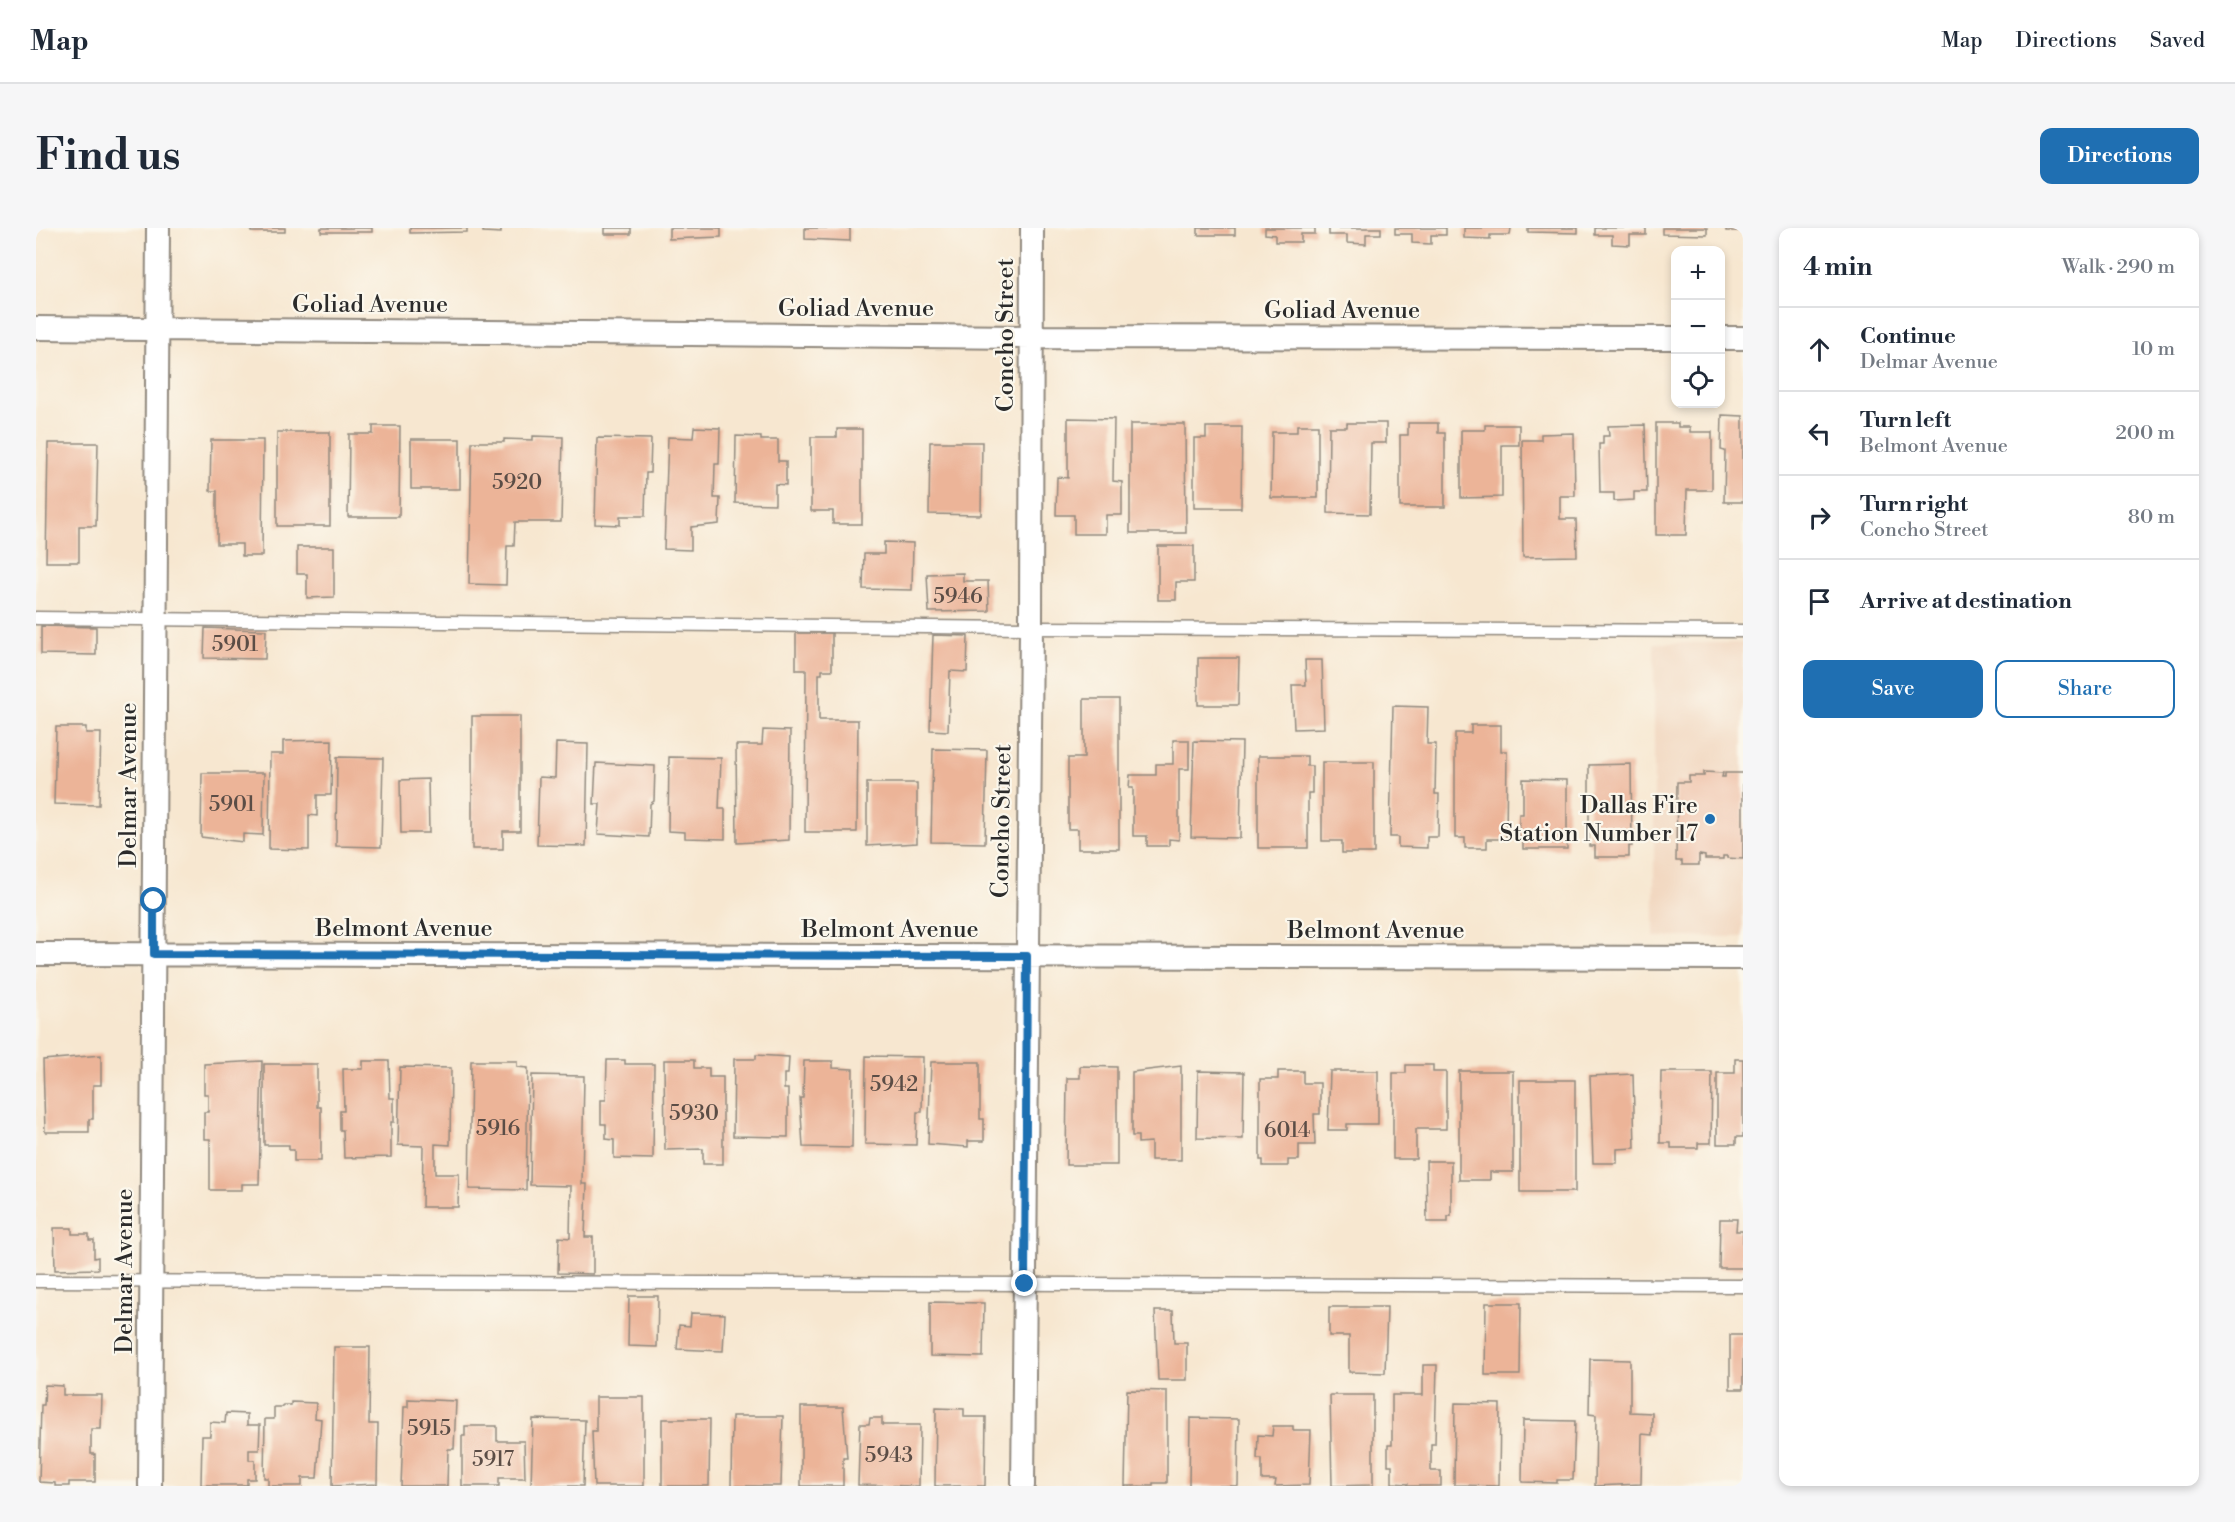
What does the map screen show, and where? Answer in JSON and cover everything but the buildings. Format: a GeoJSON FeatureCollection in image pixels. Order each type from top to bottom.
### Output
{"type":"FeatureCollection","features":[{"type":"Feature","properties":{"kind":"street","name":"Delmar Avenue"},"geometry":{"type":"LineString","coordinates":[[150,1486],[158,228]]}},
{"type":"Feature","properties":{"kind":"street","name":"Concho Street"},"geometry":{"type":"LineString","coordinates":[[1023,1486],[1031,628],[1032,228]]}},
{"type":"Feature","properties":{"kind":"street","name":"Goliad Avenue"},"geometry":{"type":"LineString","coordinates":[[36,328],[1032,337],[1671,338]]}},
{"type":"Feature","properties":{"kind":"street"},"geometry":{"type":"LineString","coordinates":[[1725,338],[1743,338]]}},
{"type":"Feature","properties":{"kind":"street","name":"Belmont Avenue"},"geometry":{"type":"LineString","coordinates":[[36,954],[1743,958]]}},
{"type":"Feature","properties":{"kind":"lane"},"geometry":{"type":"LineString","coordinates":[[36,618],[1031,628],[1743,631]]}},
{"type":"Feature","properties":{"kind":"lane"},"geometry":{"type":"LineString","coordinates":[[36,1281],[1743,1286]]}},
{"type":"Feature","properties":{"kind":"shaded area"},"geometry":{"type":"Polygon","coordinates":[[[1654,643],[1743,643],[1743,937],[1654,937],[1654,643]]]}},
{"type":"Feature","properties":{"kind":"place","name":"Dallas Fire Station Number 17"},"geometry":{"type":"Point","coordinates":[1710,819]}},
{"type":"Feature","properties":{"kind":"route"},"geometry":{"type":"LineString","coordinates":[[154,901],[154,954],[1027,956],[1025,1284]]}}]}
